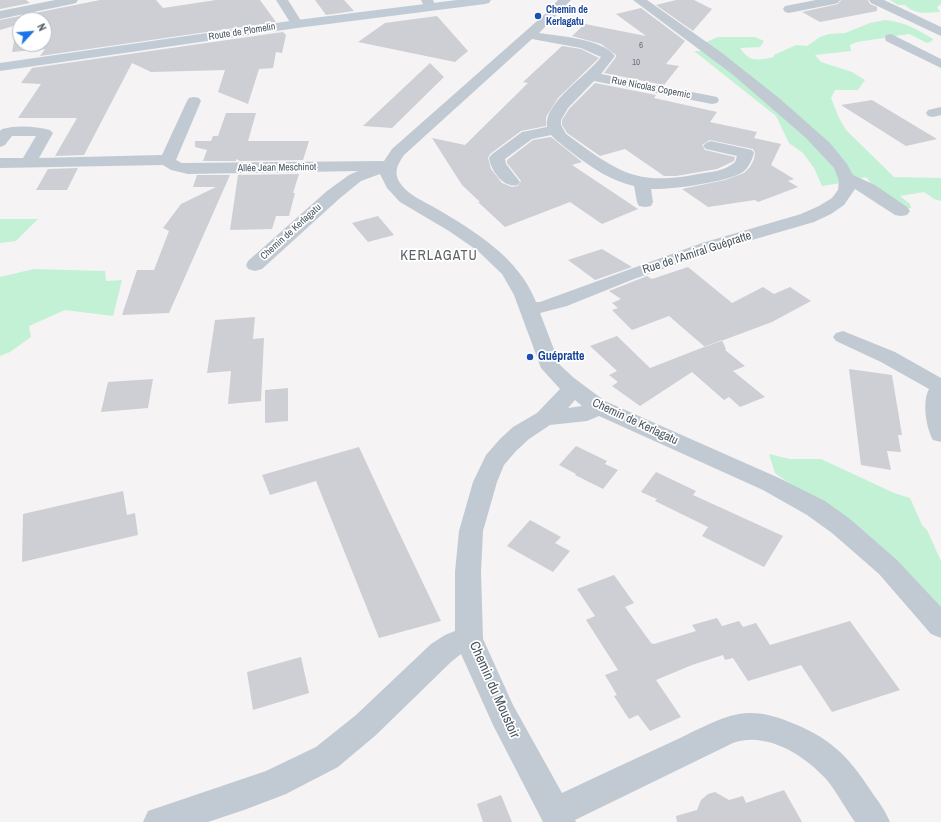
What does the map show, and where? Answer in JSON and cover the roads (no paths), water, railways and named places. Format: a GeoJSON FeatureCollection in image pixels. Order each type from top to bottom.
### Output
{"type":"FeatureCollection","features":[{"type":"Feature","properties":{"kind":"street"},"geometry":{"type":"LineString","coordinates":[[0,15],[72,0]]}},
{"type":"Feature","properties":{"kind":"street"},"geometry":{"type":"LineString","coordinates":[[282,0],[297,24]]}},
{"type":"Feature","properties":{"kind":"street","name":"Route de Plomelin"},"geometry":{"type":"LineString","coordinates":[[0,67],[429,4],[485,0]]}},
{"type":"Feature","properties":{"kind":"street"},"geometry":{"type":"LineString","coordinates":[[389,166],[398,152],[558,9],[565,0]]}},
{"type":"Feature","properties":{"kind":"street"},"geometry":{"type":"LineString","coordinates":[[639,0],[779,105],[832,156],[842,168],[846,178],[869,189],[901,210]]}},
{"type":"Feature","properties":{"kind":"street"},"geometry":{"type":"LineString","coordinates":[[875,0],[941,33]]}},
{"type":"Feature","properties":{"kind":"street"},"geometry":{"type":"LineString","coordinates":[[790,9],[827,1]]}},
{"type":"Feature","properties":{"kind":"street","name":"Rue Nicolas Copernic"},"geometry":{"type":"LineString","coordinates":[[529,35],[589,46],[604,51],[608,56],[555,114],[553,124],[555,130]]}},
{"type":"Feature","properties":{"kind":"street"},"geometry":{"type":"LineString","coordinates":[[891,38],[941,64]]}},
{"type":"Feature","properties":{"kind":"street","name":"Rue Nicolas Copernic"},"geometry":{"type":"LineString","coordinates":[[590,76],[712,100]]}},
{"type":"Feature","properties":{"kind":"street"},"geometry":{"type":"LineString","coordinates":[[168,160],[194,101]]}},
{"type":"Feature","properties":{"kind":"street"},"geometry":{"type":"LineString","coordinates":[[512,182],[498,164],[496,158],[527,136],[555,130],[561,137],[609,172],[629,181],[642,184],[676,184],[724,173],[741,164],[746,153],[711,146]]}},
{"type":"Feature","properties":{"kind":"street"},"geometry":{"type":"LineString","coordinates":[[0,142],[7,132],[33,131],[45,133],[29,162]]}},
{"type":"Feature","properties":{"kind":"street","name":"Allée Jean Meschinot"},"geometry":{"type":"LineString","coordinates":[[0,163],[168,160],[170,164],[178,167],[195,169],[389,166]]}},
{"type":"Feature","properties":{"kind":"street","name":"Chemin de Kerlagatu"},"geometry":{"type":"LineString","coordinates":[[255,265],[333,195],[355,178],[389,166],[388,173],[398,192],[471,237],[493,254],[516,282],[529,309],[551,368],[573,389],[597,406],[771,484],[816,508],[841,526],[888,567],[941,626]]}},
{"type":"Feature","properties":{"kind":"street","name":"Rue de l'Amiral Guépratte"},"geometry":{"type":"LineString","coordinates":[[529,309],[560,303],[629,274],[682,257],[716,244],[774,229],[820,213],[841,198],[846,191],[846,178]]}},
{"type":"Feature","properties":{"kind":"street"},"geometry":{"type":"LineString","coordinates":[[642,184],[645,202]]}},
{"type":"Feature","properties":{"kind":"street"},"geometry":{"type":"LineString","coordinates":[[843,338],[888,357],[941,388],[936,395],[936,407],[941,434]]}},
{"type":"Feature","properties":{"kind":"street","name":"Chemin du Moustoir"},"geometry":{"type":"LineString","coordinates":[[573,389],[545,418],[521,433],[494,461],[485,482],[471,531],[468,579],[470,639],[482,673],[557,817],[723,733],[741,727],[755,727],[784,734],[804,742],[818,750],[838,769],[874,822]]}},
{"type":"Feature","properties":{"kind":"street","name":"Chemin du Moustoir"},"geometry":{"type":"LineString","coordinates":[[545,418],[586,413],[597,406]]}},
{"type":"Feature","properties":{"kind":"street"},"geometry":{"type":"LineString","coordinates":[[158,822],[244,795],[274,783],[327,757],[366,725],[441,653],[454,643],[470,639]]}},
{"type":"Feature","properties":{"kind":"place","name":"Chemin de Kerlagatu"},"geometry":{"type":"Point","coordinates":[538,16]}},
{"type":"Feature","properties":{"kind":"place","name":"Guépratte"},"geometry":{"type":"Point","coordinates":[530,357]}},
{"type":"Feature","properties":{"kind":"district","name":"KERLAGATU"},"geometry":{"type":"Point","coordinates":[439,256]}}]}
